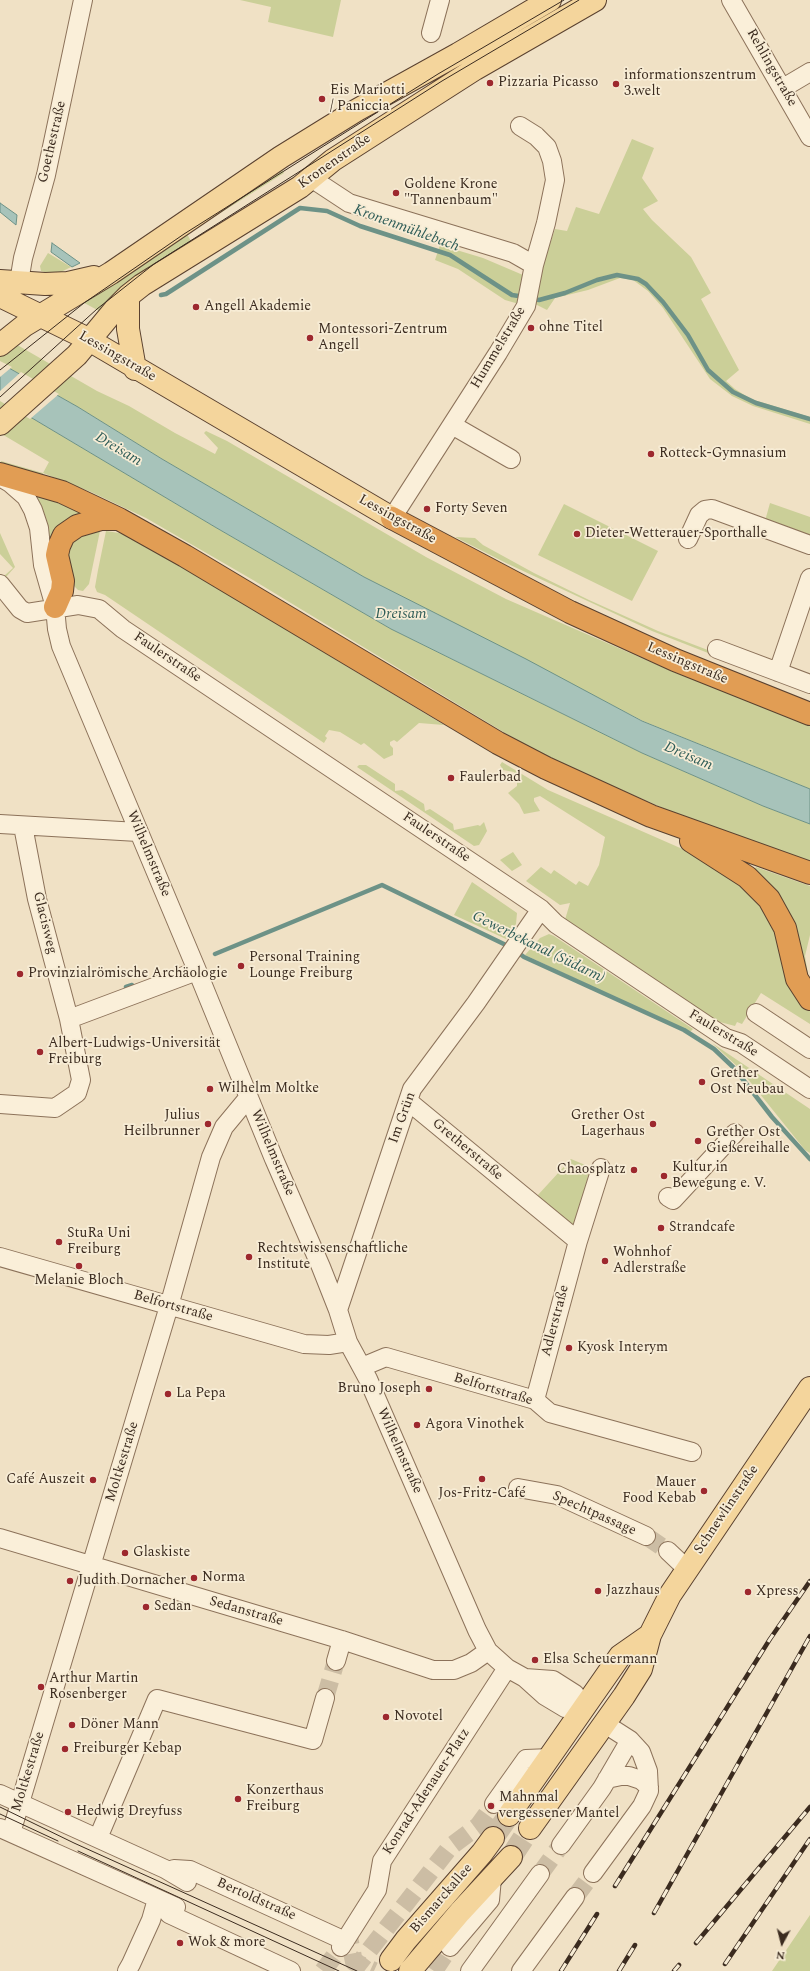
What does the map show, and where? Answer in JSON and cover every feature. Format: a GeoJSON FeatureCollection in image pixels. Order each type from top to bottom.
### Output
{"type":"FeatureCollection","features":[{"type":"Feature","properties":{"kind":"highway"},"geometry":{"type":"LineString","coordinates":[[0,475],[62,492],[119,519],[185,556],[353,658],[498,743],[546,768],[652,816],[810,873]]}},
{"type":"Feature","properties":{"kind":"highway","name":"Lessingstraße"},"geometry":{"type":"LineString","coordinates":[[392,518],[570,612],[675,660],[810,714]]}},
{"type":"Feature","properties":{"kind":"highway"},"geometry":{"type":"LineString","coordinates":[[56,607],[62,591],[63,581],[57,555],[64,535],[77,526],[101,519],[119,519]]}},
{"type":"Feature","properties":{"kind":"highway"},"geometry":{"type":"LineString","coordinates":[[652,816],[731,865],[747,877],[769,899],[785,928],[797,979],[810,999]]}},
{"type":"Feature","properties":{"kind":"main road"},"geometry":{"type":"LineString","coordinates":[[0,345],[20,329],[111,273],[281,158],[356,110],[550,0]]}},
{"type":"Feature","properties":{"kind":"main road","name":"Kronenstraße"},"geometry":{"type":"LineString","coordinates":[[0,424],[90,341],[128,296],[311,178],[347,151],[470,73],[595,0]]}},
{"type":"Feature","properties":{"kind":"main road"},"geometry":{"type":"LineString","coordinates":[[10,281],[45,284],[68,283],[111,273]]}},
{"type":"Feature","properties":{"kind":"main road","name":"Lessingstraße"},"geometry":{"type":"LineString","coordinates":[[0,296],[67,328],[90,341],[135,369],[392,518]]}},
{"type":"Feature","properties":{"kind":"main road"},"geometry":{"type":"LineString","coordinates":[[128,296],[128,329],[135,369]]}},
{"type":"Feature","properties":{"kind":"main road"},"geometry":{"type":"LineString","coordinates":[[67,328],[67,361]]}},
{"type":"Feature","properties":{"kind":"main road","name":"Schnewlinstraße"},"geometry":{"type":"LineString","coordinates":[[605,1724],[641,1669],[650,1635],[670,1595],[810,1388]]}},
{"type":"Feature","properties":{"kind":"main road","name":"Schnewlinstraße"},"geometry":{"type":"LineString","coordinates":[[583,1709],[620,1656],[650,1635]]}},
{"type":"Feature","properties":{"kind":"main road"},"geometry":{"type":"LineString","coordinates":[[502,1810],[550,1758],[583,1709],[605,1724],[530,1828]]}},
{"type":"Feature","properties":{"kind":"main road","name":"Bismarckallee"},"geometry":{"type":"LineString","coordinates":[[391,1960],[410,1935],[482,1853],[493,1838]]}},
{"type":"Feature","properties":{"kind":"main road","name":"Bismarckallee"},"geometry":{"type":"LineString","coordinates":[[410,1971],[455,1918],[511,1857]]}},
{"type":"Feature","properties":{"kind":"street","name":"Goethestraße"},"geometry":{"type":"LineString","coordinates":[[10,281],[23,258],[51,153],[83,0]]}},
{"type":"Feature","properties":{"kind":"street"},"geometry":{"type":"LineString","coordinates":[[431,33],[440,0]]}},
{"type":"Feature","properties":{"kind":"street","name":"Rehlingstraße"},"geometry":{"type":"LineString","coordinates":[[731,0],[810,137]]}},
{"type":"Feature","properties":{"kind":"street"},"geometry":{"type":"LineString","coordinates":[[783,88],[810,72]]}},
{"type":"Feature","properties":{"kind":"street","name":"Hummelstraße"},"geometry":{"type":"LineString","coordinates":[[392,518],[498,353],[527,297],[556,180],[547,147],[536,136],[520,126]]}},
{"type":"Feature","properties":{"kind":"street"},"geometry":{"type":"LineString","coordinates":[[311,178],[350,203],[513,253],[534,265]]}},
{"type":"Feature","properties":{"kind":"street"},"geometry":{"type":"LineString","coordinates":[[452,425],[511,459]]}},
{"type":"Feature","properties":{"kind":"street","name":"Wilhelmstraße"},"geometry":{"type":"LineString","coordinates":[[0,475],[26,497],[34,510],[39,528],[43,564],[56,607],[60,643],[197,971],[248,1098],[338,1310],[348,1342],[362,1367],[473,1622],[488,1651],[507,1668],[525,1678],[553,1680],[575,1694],[583,1709]]}},
{"type":"Feature","properties":{"kind":"street"},"geometry":{"type":"LineString","coordinates":[[688,539],[699,515],[705,510],[712,509],[810,545]]}},
{"type":"Feature","properties":{"kind":"street"},"geometry":{"type":"LineString","coordinates":[[778,672],[810,578]]}},
{"type":"Feature","properties":{"kind":"street"},"geometry":{"type":"LineString","coordinates":[[0,584],[20,608],[27,612],[34,613],[56,607]]}},
{"type":"Feature","properties":{"kind":"street","name":"Faulerstraße"},"geometry":{"type":"LineString","coordinates":[[56,607],[78,605],[99,609],[123,629],[541,909],[556,924],[726,1038],[741,1043],[810,1090]]}},
{"type":"Feature","properties":{"kind":"street"},"geometry":{"type":"LineString","coordinates":[[717,649],[810,684]]}},
{"type":"Feature","properties":{"kind":"street"},"geometry":{"type":"LineString","coordinates":[[0,824],[138,832]]}},
{"type":"Feature","properties":{"kind":"street","name":"Glacisweg"},"geometry":{"type":"LineString","coordinates":[[0,1104],[55,1108],[68,1101],[77,1093],[81,1080],[74,1051],[69,1019],[38,898],[23,826]]}},
{"type":"Feature","properties":{"kind":"street","name":"Im Grün"},"geometry":{"type":"LineString","coordinates":[[338,1310],[412,1089],[515,948],[541,909]]}},
{"type":"Feature","properties":{"kind":"street"},"geometry":{"type":"LineString","coordinates":[[69,1019],[197,971]]}},
{"type":"Feature","properties":{"kind":"street"},"geometry":{"type":"LineString","coordinates":[[756,1013],[810,1049]]}},
{"type":"Feature","properties":{"kind":"street","name":"Moltkestraße"},"geometry":{"type":"LineString","coordinates":[[5,1831],[20,1803],[169,1306],[211,1157],[224,1127],[248,1098]]}},
{"type":"Feature","properties":{"kind":"street","name":"Gretherstraße"},"geometry":{"type":"LineString","coordinates":[[408,1101],[578,1241]]}},
{"type":"Feature","properties":{"kind":"street"},"geometry":{"type":"LineString","coordinates":[[668,1197],[673,1200],[735,1133]]}},
{"type":"Feature","properties":{"kind":"street","name":"Adlerstraße"},"geometry":{"type":"LineString","coordinates":[[535,1400],[578,1241],[601,1168]]}},
{"type":"Feature","properties":{"kind":"street","name":"Belfortstraße"},"geometry":{"type":"LineString","coordinates":[[0,1257],[304,1344],[329,1346],[348,1342]]}},
{"type":"Feature","properties":{"kind":"street","name":"Belfortstraße"},"geometry":{"type":"LineString","coordinates":[[362,1367],[386,1358],[535,1400],[550,1413],[692,1452]]}},
{"type":"Feature","properties":{"kind":"street","name":"Spechtpassage"},"geometry":{"type":"LineString","coordinates":[[518,1488],[557,1495],[646,1536]]}},
{"type":"Feature","properties":{"kind":"street","name":"Sedanstraße"},"geometry":{"type":"LineString","coordinates":[[0,1538],[342,1640],[432,1670],[454,1670],[471,1663],[488,1651]]}},
{"type":"Feature","properties":{"kind":"street"},"geometry":{"type":"LineString","coordinates":[[668,1551],[687,1569]]}},
{"type":"Feature","properties":{"kind":"street"},"geometry":{"type":"LineString","coordinates":[[336,1661],[342,1640]]}},
{"type":"Feature","properties":{"kind":"street","name":"Konrad-Adenauer-Platz"},"geometry":{"type":"LineString","coordinates":[[344,1946],[377,1890],[382,1861],[507,1668]]}},
{"type":"Feature","properties":{"kind":"street"},"geometry":{"type":"LineString","coordinates":[[98,1838],[157,1698],[313,1740],[325,1698]]}},
{"type":"Feature","properties":{"kind":"street"},"geometry":{"type":"LineString","coordinates":[[593,1873],[642,1806],[647,1797],[649,1787],[648,1771],[641,1752],[630,1740],[605,1724]]}},
{"type":"Feature","properties":{"kind":"street"},"geometry":{"type":"LineString","coordinates":[[561,1845],[607,1779],[630,1740]]}},
{"type":"Feature","properties":{"kind":"street"},"geometry":{"type":"LineString","coordinates":[[607,1779],[630,1776],[641,1780],[649,1787]]}},
{"type":"Feature","properties":{"kind":"street","name":"Bertoldstraße"},"geometry":{"type":"LineString","coordinates":[[0,1794],[165,1869],[187,1882]]}},
{"type":"Feature","properties":{"kind":"street"},"geometry":{"type":"LineString","coordinates":[[5,1831],[176,1907]]}},
{"type":"Feature","properties":{"kind":"street","name":"Bertoldstraße"},"geometry":{"type":"LineString","coordinates":[[165,1869],[190,1870],[344,1946]]}},
{"type":"Feature","properties":{"kind":"street"},"geometry":{"type":"LineString","coordinates":[[470,1971],[540,1874]]}},
{"type":"Feature","properties":{"kind":"street"},"geometry":{"type":"LineString","coordinates":[[450,1947],[490,1900],[492,1878]]}},
{"type":"Feature","properties":{"kind":"street"},"geometry":{"type":"LineString","coordinates":[[521,1971],[575,1898]]}},
{"type":"Feature","properties":{"kind":"street"},"geometry":{"type":"LineString","coordinates":[[127,1971],[151,1920],[157,1899]]}},
{"type":"Feature","properties":{"kind":"street"},"geometry":{"type":"LineString","coordinates":[[157,1899],[169,1914],[291,1971]]}},
{"type":"Feature","properties":{"kind":"green space"},"geometry":{"type":"Polygon","coordinates":[[[240,0],[341,0],[333,37],[268,22],[271,7],[240,0]]]}},
{"type":"Feature","properties":{"kind":"green space"},"geometry":{"type":"Polygon","coordinates":[[[632,139],[654,148],[642,178],[658,201],[643,209],[652,220],[691,257],[711,293],[701,299],[739,370],[726,381],[735,389],[751,399],[810,417],[810,424],[753,406],[732,396],[710,379],[663,308],[648,291],[633,280],[620,278],[588,290],[555,298],[547,310],[533,303],[538,279],[555,229],[567,231],[576,207],[599,214],[632,139]]]}},
{"type":"Feature","properties":{"kind":"green space"},"geometry":{"type":"Polygon","coordinates":[[[279,164],[284,173],[187,234],[192,243],[101,312],[77,299],[279,164]]]}},
{"type":"Feature","properties":{"kind":"green space"},"geometry":{"type":"Polygon","coordinates":[[[440,245],[483,258],[523,275],[519,304],[505,300],[458,269],[435,260],[440,245]]]}},
{"type":"Feature","properties":{"kind":"green space"},"geometry":{"type":"Polygon","coordinates":[[[48,253],[71,267],[61,272],[48,273],[41,271],[40,266],[48,253]]]}},
{"type":"Feature","properties":{"kind":"green space"},"geometry":{"type":"Polygon","coordinates":[[[0,335],[97,391],[129,406],[215,454],[218,448],[204,433],[206,431],[227,441],[426,557],[506,599],[676,673],[810,725],[810,789],[643,721],[364,577],[162,459],[78,407],[0,363],[0,335]]]}},
{"type":"Feature","properties":{"kind":"green space"},"geometry":{"type":"Polygon","coordinates":[[[0,399],[215,527],[391,629],[642,753],[763,806],[810,824],[810,866],[688,819],[538,753],[253,580],[146,518],[91,492],[43,473],[49,462],[0,433],[0,399]]]}},
{"type":"Feature","properties":{"kind":"green space"},"geometry":{"type":"Polygon","coordinates":[[[1,461],[43,473],[43,476],[0,466],[1,461]]]}},
{"type":"Feature","properties":{"kind":"green space"},"geometry":{"type":"Polygon","coordinates":[[[36,495],[80,511],[81,514],[50,553],[34,497],[36,495]]]}},
{"type":"Feature","properties":{"kind":"green space"},"geometry":{"type":"Polygon","coordinates":[[[770,503],[810,517],[810,538],[765,521],[770,503]]]}},
{"type":"Feature","properties":{"kind":"green space","name":"Dieter-Wetterauer-Sporthalle"},"geometry":{"type":"Polygon","coordinates":[[[564,504],[658,551],[632,601],[538,555],[564,504]]]}},
{"type":"Feature","properties":{"kind":"green space"},"geometry":{"type":"Polygon","coordinates":[[[100,531],[89,584],[83,591],[78,590],[74,586],[62,556],[71,539],[100,531]]]}},
{"type":"Feature","properties":{"kind":"green space"},"geometry":{"type":"Polygon","coordinates":[[[106,531],[135,538],[444,725],[419,723],[397,742],[394,740],[390,742],[390,745],[393,748],[393,755],[384,759],[364,743],[361,745],[340,732],[329,730],[325,736],[327,738],[324,743],[105,595],[97,592],[95,587],[106,531]]]}},
{"type":"Feature","properties":{"kind":"green space"},"geometry":{"type":"Polygon","coordinates":[[[0,533],[15,567],[6,577],[4,576],[13,568],[0,554],[0,533]]]}},
{"type":"Feature","properties":{"kind":"green space"},"geometry":{"type":"Polygon","coordinates":[[[455,537],[475,538],[483,545],[534,573],[589,600],[658,631],[810,689],[810,693],[652,631],[506,563],[455,537]]]}},
{"type":"Feature","properties":{"kind":"green space"},"geometry":{"type":"Polygon","coordinates":[[[502,762],[548,790],[719,865],[762,902],[810,1009],[810,1024],[761,993],[742,1024],[737,1022],[735,1026],[701,1017],[564,923],[570,903],[560,905],[526,881],[541,867],[551,874],[554,870],[576,885],[579,881],[588,886],[599,865],[605,837],[540,796],[534,798],[534,801],[540,811],[524,814],[519,804],[508,793],[517,786],[517,776],[514,772],[503,770],[500,765],[502,762]]]}},
{"type":"Feature","properties":{"kind":"green space"},"geometry":{"type":"Polygon","coordinates":[[[359,765],[366,765],[395,784],[395,791],[402,790],[424,804],[425,811],[430,809],[453,824],[454,830],[478,825],[480,826],[484,822],[487,831],[479,845],[474,846],[357,767],[359,765]]]}},
{"type":"Feature","properties":{"kind":"green space"},"geometry":{"type":"Polygon","coordinates":[[[513,852],[522,865],[512,871],[500,860],[513,852]]]}},
{"type":"Feature","properties":{"kind":"green space"},"geometry":{"type":"Polygon","coordinates":[[[756,867],[810,886],[810,935],[805,956],[810,987],[754,870],[756,867]]]}},
{"type":"Feature","properties":{"kind":"green space"},"geometry":{"type":"Polygon","coordinates":[[[472,882],[517,913],[516,924],[506,939],[454,915],[472,882]]]}},
{"type":"Feature","properties":{"kind":"green space"},"geometry":{"type":"Polygon","coordinates":[[[549,934],[693,1029],[690,1032],[525,955],[540,938],[549,934]]]}},
{"type":"Feature","properties":{"kind":"green space"},"geometry":{"type":"Polygon","coordinates":[[[712,1043],[810,1109],[810,1153],[805,1150],[739,1068],[712,1043]]]}},
{"type":"Feature","properties":{"kind":"green space"},"geometry":{"type":"Polygon","coordinates":[[[571,1159],[590,1167],[576,1228],[537,1196],[571,1159]]]}},
{"type":"Feature","properties":{"kind":"green space"},"geometry":{"type":"Polygon","coordinates":[[[810,1915],[810,1971],[772,1971],[810,1915]]]}},
{"type":"Feature","properties":{"kind":"water"},"geometry":{"type":"Polygon","coordinates":[[[0,203],[17,215],[16,225],[0,212],[0,203]]]}},
{"type":"Feature","properties":{"kind":"water"},"geometry":{"type":"Polygon","coordinates":[[[52,243],[80,263],[72,267],[51,252],[52,243]]]}},
{"type":"Feature","properties":{"kind":"water","name":"Dreisam"},"geometry":{"type":"Polygon","coordinates":[[[0,363],[78,407],[162,459],[364,577],[526,659],[642,721],[810,789],[810,824],[763,806],[642,753],[391,629],[215,527],[0,399],[0,363]]]}},
{"type":"Feature","properties":{"kind":"pier"},"geometry":{"type":"Polygon","coordinates":[[[0,361],[12,367],[0,377],[0,361]]]}},
{"type":"Feature","properties":{"kind":"pier"},"geometry":{"type":"Polygon","coordinates":[[[21,372],[59,394],[30,419],[0,401],[0,391],[21,372]]]}},
{"type":"Feature","properties":{"kind":"waterway","name":"Kronenmühlebach"},"geometry":{"type":"LineString","coordinates":[[161,295],[166,294],[300,208],[327,211],[360,226],[450,255],[512,295],[525,297]]}},
{"type":"Feature","properties":{"kind":"waterway","name":"Kronenmühlebach"},"geometry":{"type":"LineString","coordinates":[[532,299],[539,300],[565,293],[597,280],[617,275],[638,279],[646,284],[663,302],[688,335],[708,370],[733,392],[756,403],[810,419]]}},
{"type":"Feature","properties":{"kind":"waterway","name":"Gewerbekanal (Südarm)"},"geometry":{"type":"LineString","coordinates":[[215,954],[382,885],[510,947]]}},
{"type":"Feature","properties":{"kind":"waterway","name":"Gewerbekanal (Südarm)"},"geometry":{"type":"LineString","coordinates":[[516,951],[524,957],[684,1030],[714,1049],[734,1068],[772,1117],[810,1159]]}},
{"type":"Feature","properties":{"kind":"waterway","name":"Gewerbekanal (Südarm)"},"geometry":{"type":"LineString","coordinates":[[126,987],[132,985]]}},
{"type":"Feature","properties":{"kind":"tunnel"},"geometry":{"type":"LineString","coordinates":[[646,1536],[668,1551]]}},
{"type":"Feature","properties":{"kind":"tunnel"},"geometry":{"type":"LineString","coordinates":[[325,1698],[336,1661]]}},
{"type":"Feature","properties":{"kind":"tunnel"},"geometry":{"type":"LineString","coordinates":[[353,1971],[450,1847],[478,1826],[494,1804]]}},
{"type":"Feature","properties":{"kind":"tunnel"},"geometry":{"type":"LineString","coordinates":[[493,1838],[509,1815]]}},
{"type":"Feature","properties":{"kind":"tunnel"},"geometry":{"type":"LineString","coordinates":[[511,1857],[530,1828]]}},
{"type":"Feature","properties":{"kind":"tunnel"},"geometry":{"type":"LineString","coordinates":[[540,1874],[561,1845]]}},
{"type":"Feature","properties":{"kind":"tunnel"},"geometry":{"type":"LineString","coordinates":[[575,1897],[593,1873]]}},
{"type":"Feature","properties":{"kind":"tunnel"},"geometry":{"type":"LineString","coordinates":[[347,1927],[354,1962],[374,1971]]}},
{"type":"Feature","properties":{"kind":"tunnel"},"geometry":{"type":"LineString","coordinates":[[323,1971],[341,1947]]}},
{"type":"Feature","properties":{"kind":"tunnel"},"geometry":{"type":"LineString","coordinates":[[434,1971],[450,1947]]}},
{"type":"Feature","properties":{"kind":"tram line"},"geometry":{"type":"LineString","coordinates":[[0,370],[84,303],[184,234],[438,74],[564,0]]}},
{"type":"Feature","properties":{"kind":"tram line"},"geometry":{"type":"LineString","coordinates":[[0,397],[97,309],[154,264],[442,81],[579,0]]}},
{"type":"Feature","properties":{"kind":"tram line"},"geometry":{"type":"LineString","coordinates":[[0,1807],[74,1843],[357,1971]]}},
{"type":"Feature","properties":{"kind":"tram line"},"geometry":{"type":"LineString","coordinates":[[0,1814],[58,1841]]}},
{"type":"Feature","properties":{"kind":"tram line"},"geometry":{"type":"LineString","coordinates":[[78,1851],[339,1971]]}},
{"type":"Feature","properties":{"kind":"railway"},"geometry":{"type":"LineString","coordinates":[[615,1886],[770,1639],[810,1581]]}},
{"type":"Feature","properties":{"kind":"railway"},"geometry":{"type":"LineString","coordinates":[[654,1913],[810,1636]]}},
{"type":"Feature","properties":{"kind":"railway"},"geometry":{"type":"LineString","coordinates":[[696,1943],[810,1807]]}},
{"type":"Feature","properties":{"kind":"railway"},"geometry":{"type":"LineString","coordinates":[[725,1964],[810,1839]]}},
{"type":"Feature","properties":{"kind":"railway"},"geometry":{"type":"LineString","coordinates":[[561,1971],[597,1914]]}},
{"type":"Feature","properties":{"kind":"railway"},"geometry":{"type":"LineString","coordinates":[[619,1971],[635,1945]]}},
{"type":"Feature","properties":{"kind":"railway"},"geometry":{"type":"LineString","coordinates":[[674,1971],[679,1965]]}},
{"type":"Feature","properties":{"kind":"place","name":"Pizzaria Picasso"},"geometry":{"type":"Point","coordinates":[490,83]}},
{"type":"Feature","properties":{"kind":"place","name":"informationszentrum 3.welt"},"geometry":{"type":"Point","coordinates":[616,84]}},
{"type":"Feature","properties":{"kind":"place","name":"Eis Mariotti / Paniccia"},"geometry":{"type":"Point","coordinates":[322,99]}},
{"type":"Feature","properties":{"kind":"place","name":"Goldene Krone \"Tannenbaum\""},"geometry":{"type":"Point","coordinates":[396,193]}},
{"type":"Feature","properties":{"kind":"place","name":"Angell Akademie"},"geometry":{"type":"Point","coordinates":[196,307]}},
{"type":"Feature","properties":{"kind":"place","name":"ohne Titel"},"geometry":{"type":"Point","coordinates":[531,328]}},
{"type":"Feature","properties":{"kind":"place","name":"Montessori-Zentrum Angell"},"geometry":{"type":"Point","coordinates":[310,338]}},
{"type":"Feature","properties":{"kind":"place","name":"Rotteck-Gymnasium"},"geometry":{"type":"Point","coordinates":[651,454]}},
{"type":"Feature","properties":{"kind":"place","name":"Forty Seven"},"geometry":{"type":"Point","coordinates":[427,509]}},
{"type":"Feature","properties":{"kind":"place","name":"Dieter-Wetterauer-Sporthalle"},"geometry":{"type":"Point","coordinates":[577,534]}},
{"type":"Feature","properties":{"kind":"place","name":"Faulerbad"},"geometry":{"type":"Point","coordinates":[451,778]}},
{"type":"Feature","properties":{"kind":"place","name":"Personal Training Lounge Freiburg"},"geometry":{"type":"Point","coordinates":[241,966]}},
{"type":"Feature","properties":{"kind":"place","name":"Provinzialrömische Archäologie"},"geometry":{"type":"Point","coordinates":[20,974]}},
{"type":"Feature","properties":{"kind":"place","name":"Albert-Ludwigs-Universität Freiburg"},"geometry":{"type":"Point","coordinates":[40,1052]}},
{"type":"Feature","properties":{"kind":"place","name":"Grether Ost Neubau"},"geometry":{"type":"Point","coordinates":[702,1082]}},
{"type":"Feature","properties":{"kind":"place","name":"Wilhelm Moltke"},"geometry":{"type":"Point","coordinates":[210,1089]}},
{"type":"Feature","properties":{"kind":"place","name":"Julius Heilbrunner"},"geometry":{"type":"Point","coordinates":[208,1124]}},
{"type":"Feature","properties":{"kind":"place","name":"Grether Ost Lagerhaus"},"geometry":{"type":"Point","coordinates":[653,1124]}},
{"type":"Feature","properties":{"kind":"place","name":"Grether Ost Gießereihalle"},"geometry":{"type":"Point","coordinates":[698,1141]}},
{"type":"Feature","properties":{"kind":"place","name":"Chaosplatz"},"geometry":{"type":"Point","coordinates":[634,1170]}},
{"type":"Feature","properties":{"kind":"place","name":"Kultur in Bewegung e. V."},"geometry":{"type":"Point","coordinates":[664,1176]}},
{"type":"Feature","properties":{"kind":"place","name":"Strandcafe"},"geometry":{"type":"Point","coordinates":[661,1228]}},
{"type":"Feature","properties":{"kind":"place","name":"StuRa Uni Freiburg"},"geometry":{"type":"Point","coordinates":[59,1242]}},
{"type":"Feature","properties":{"kind":"place","name":"Rechtswissenschaftliche Institute"},"geometry":{"type":"Point","coordinates":[249,1257]}},
{"type":"Feature","properties":{"kind":"place","name":"Wohnhof Adlerstraße"},"geometry":{"type":"Point","coordinates":[605,1261]}},
{"type":"Feature","properties":{"kind":"place","name":"Melanie Bloch"},"geometry":{"type":"Point","coordinates":[79,1266]}},
{"type":"Feature","properties":{"kind":"place","name":"Kyosk Interym"},"geometry":{"type":"Point","coordinates":[569,1348]}},
{"type":"Feature","properties":{"kind":"place","name":"Bruno Joseph"},"geometry":{"type":"Point","coordinates":[429,1389]}},
{"type":"Feature","properties":{"kind":"place","name":"La Pepa"},"geometry":{"type":"Point","coordinates":[168,1394]}},
{"type":"Feature","properties":{"kind":"place","name":"Agora Vinothek"},"geometry":{"type":"Point","coordinates":[417,1425]}},
{"type":"Feature","properties":{"kind":"place","name":"Jos-Fritz-Café"},"geometry":{"type":"Point","coordinates":[482,1479]}},
{"type":"Feature","properties":{"kind":"place","name":"Café Auszeit"},"geometry":{"type":"Point","coordinates":[93,1480]}},
{"type":"Feature","properties":{"kind":"place","name":"Mauer Food Kebab"},"geometry":{"type":"Point","coordinates":[704,1491]}},
{"type":"Feature","properties":{"kind":"place","name":"Glaskiste"},"geometry":{"type":"Point","coordinates":[125,1553]}},
{"type":"Feature","properties":{"kind":"place","name":"Norma"},"geometry":{"type":"Point","coordinates":[194,1578]}},
{"type":"Feature","properties":{"kind":"place","name":"Judith Dornacher"},"geometry":{"type":"Point","coordinates":[70,1581]}},
{"type":"Feature","properties":{"kind":"place","name":"Jazzhaus"},"geometry":{"type":"Point","coordinates":[598,1591]}},
{"type":"Feature","properties":{"kind":"place","name":"Xpress"},"geometry":{"type":"Point","coordinates":[748,1592]}},
{"type":"Feature","properties":{"kind":"place","name":"Sedan"},"geometry":{"type":"Point","coordinates":[146,1607]}},
{"type":"Feature","properties":{"kind":"place","name":"Elsa Scheuermann"},"geometry":{"type":"Point","coordinates":[535,1660]}},
{"type":"Feature","properties":{"kind":"place","name":"Arthur Martin Rosenberger"},"geometry":{"type":"Point","coordinates":[41,1687]}},
{"type":"Feature","properties":{"kind":"place","name":"Novotel"},"geometry":{"type":"Point","coordinates":[386,1717]}},
{"type":"Feature","properties":{"kind":"place","name":"Döner Mann"},"geometry":{"type":"Point","coordinates":[72,1725]}},
{"type":"Feature","properties":{"kind":"place","name":"Freiburger Kebap"},"geometry":{"type":"Point","coordinates":[65,1749]}},
{"type":"Feature","properties":{"kind":"place","name":"Konzerthaus Freiburg"},"geometry":{"type":"Point","coordinates":[238,1799]}},
{"type":"Feature","properties":{"kind":"place","name":"Mahnmal vergessener Mantel"},"geometry":{"type":"Point","coordinates":[491,1806]}},
{"type":"Feature","properties":{"kind":"place","name":"Hedwig Dreyfuss"},"geometry":{"type":"Point","coordinates":[68,1812]}},
{"type":"Feature","properties":{"kind":"place","name":"Wok & more"},"geometry":{"type":"Point","coordinates":[180,1943]}}]}
